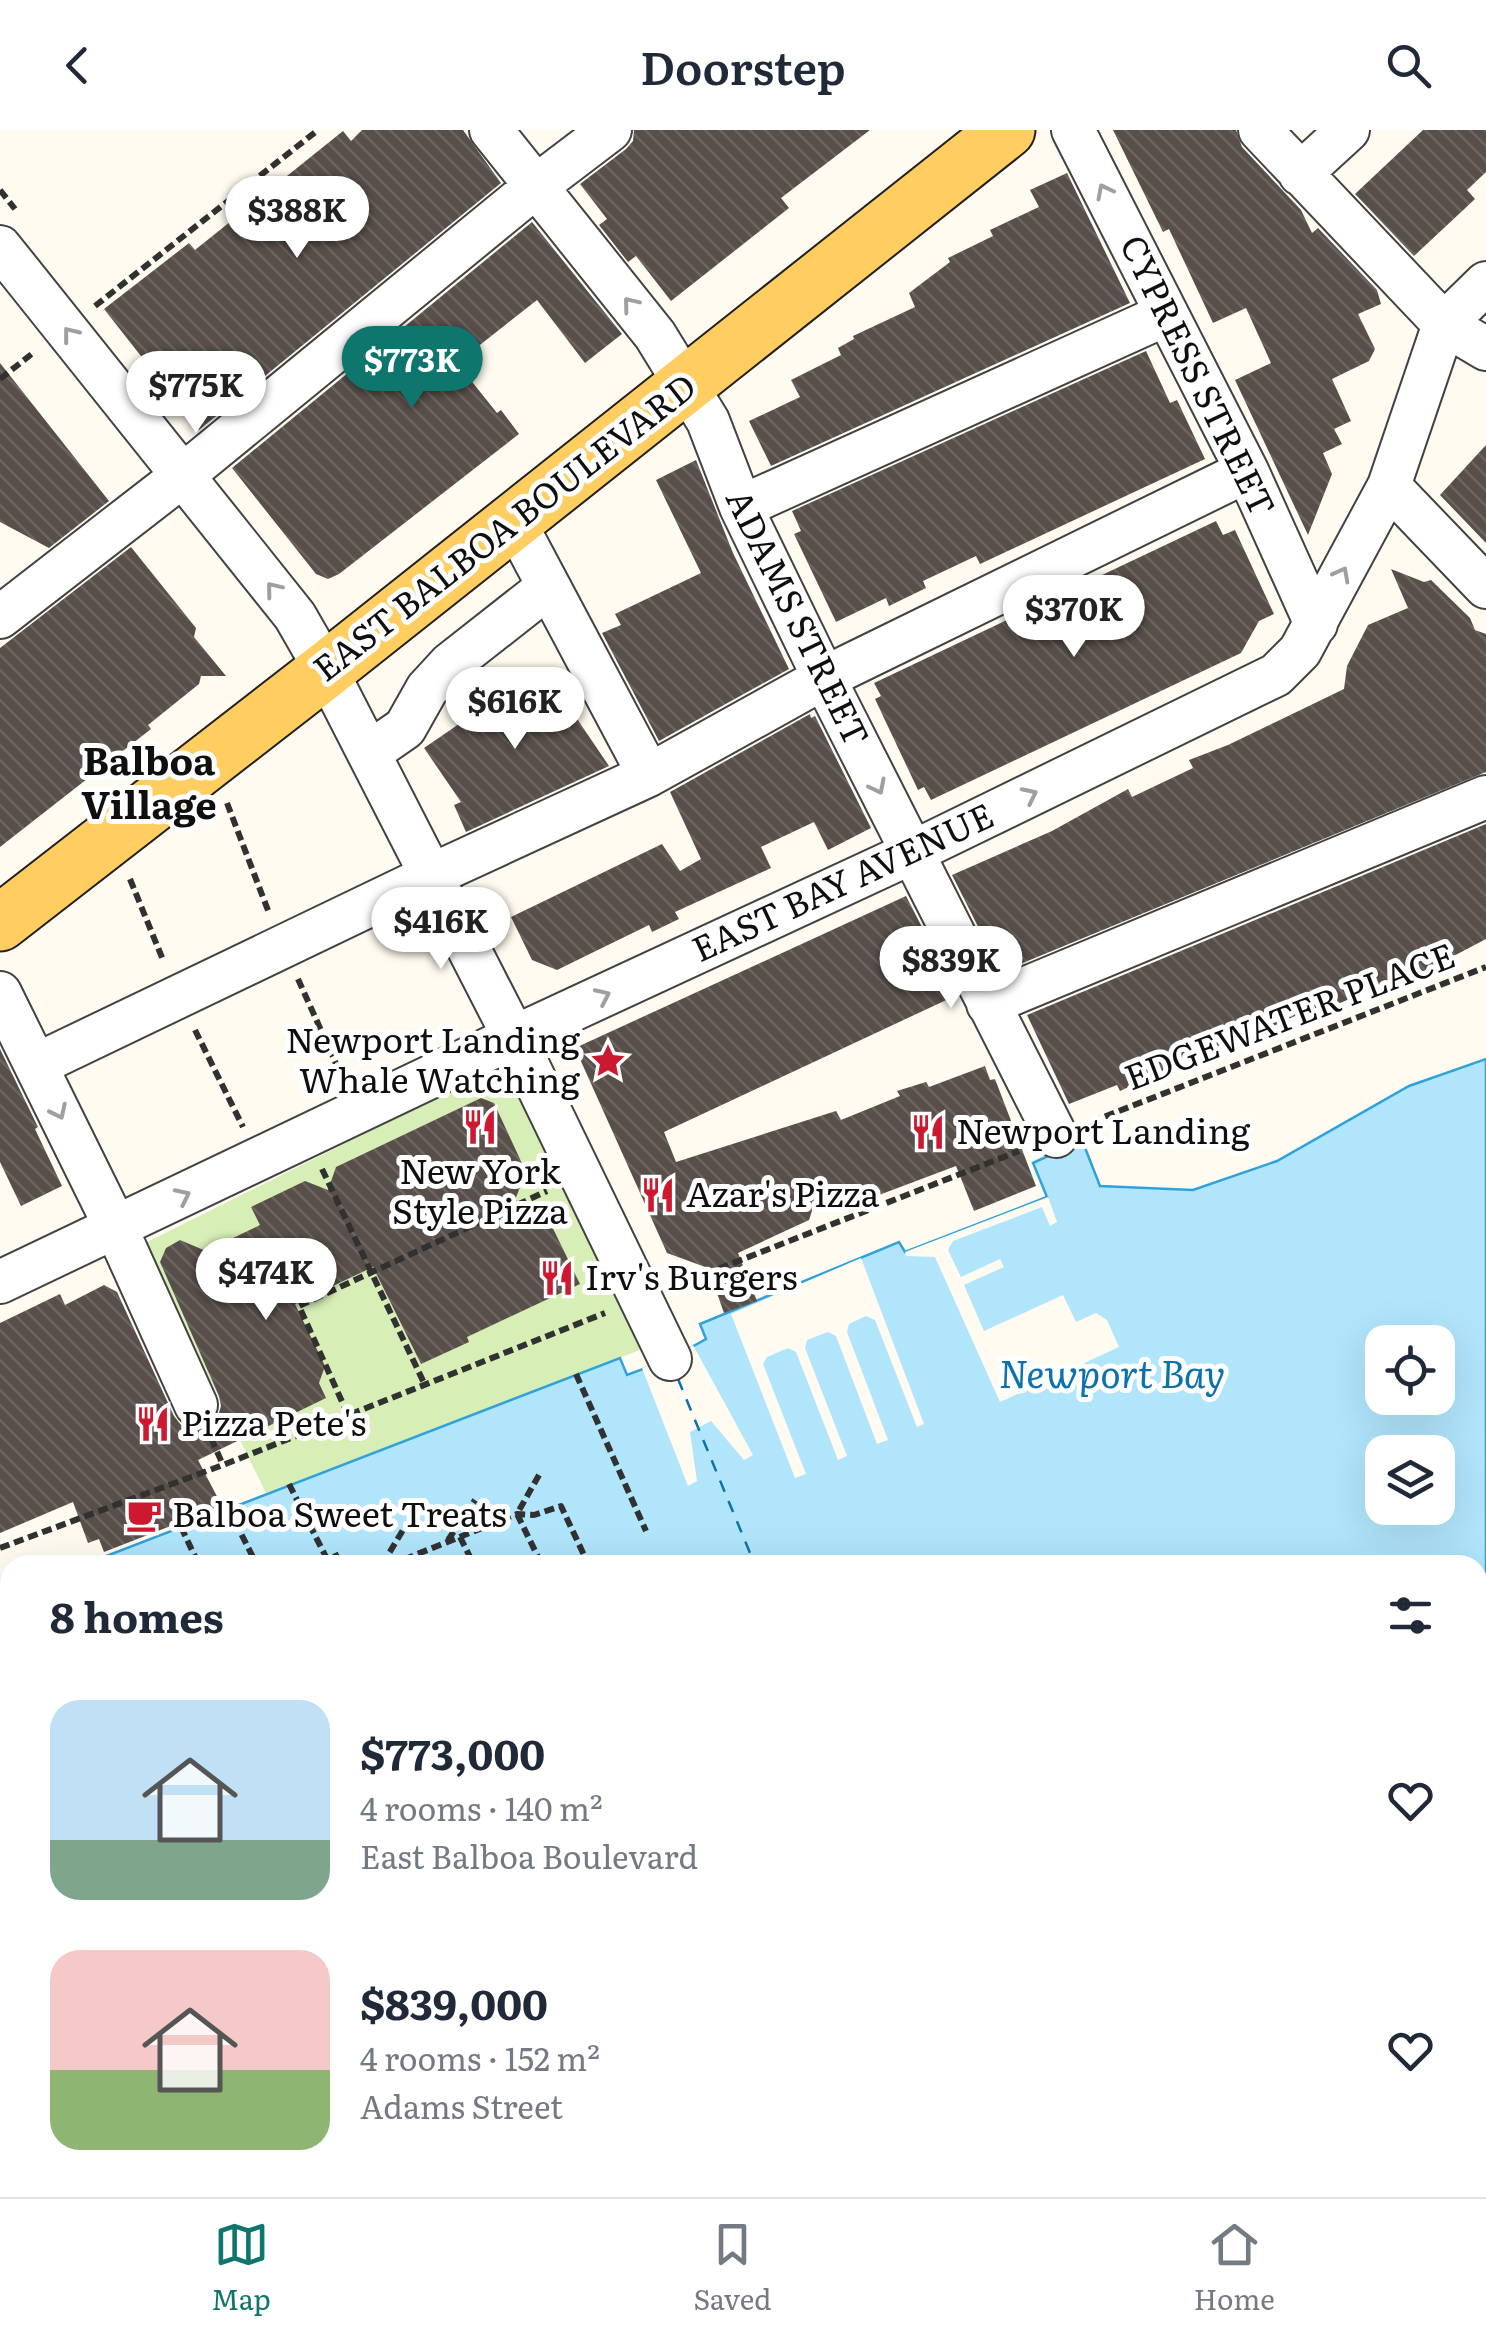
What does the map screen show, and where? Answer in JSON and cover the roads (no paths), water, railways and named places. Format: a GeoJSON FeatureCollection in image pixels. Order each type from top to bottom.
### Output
{"type":"FeatureCollection","features":[{"type":"Feature","properties":{"kind":"main road","name":"EAST BALBOA BOULEVARD"},"geometry":{"type":"LineString","coordinates":[[0,923],[1007,130]]}},
{"type":"Feature","properties":{"kind":"street","name":"ADAMS STREET"},"geometry":{"type":"LineString","coordinates":[[491,130],[655,335],[708,422],[740,507],[1056,1136]]}},
{"type":"Feature","properties":{"kind":"street"},"geometry":{"type":"LineString","coordinates":[[0,616],[182,476],[610,130]]}},
{"type":"Feature","properties":{"kind":"street","name":"CYPRESS STREET"},"geometry":{"type":"LineString","coordinates":[[1073,130],[1246,471],[1316,624]]}},
{"type":"Feature","properties":{"kind":"street"},"geometry":{"type":"LineString","coordinates":[[1260,130],[1444,324],[1486,350]]}},
{"type":"Feature","properties":{"kind":"street"},"geometry":{"type":"LineString","coordinates":[[1300,174],[1348,130]]}},
{"type":"Feature","properties":{"kind":"street"},"geometry":{"type":"LineString","coordinates":[[0,247],[295,616],[432,874],[670,1359]]}},
{"type":"Feature","properties":{"kind":"street","name":"EAST BAY AVENUE"},"geometry":{"type":"LineString","coordinates":[[0,1282],[911,853],[1276,675],[1300,651],[1389,486],[1444,324],[1486,283]]}},
{"type":"Feature","properties":{"kind":"street"},"geometry":{"type":"LineString","coordinates":[[740,507],[1167,314]]}},
{"type":"Feature","properties":{"kind":"street"},"geometry":{"type":"LineString","coordinates":[[36,1065],[432,874],[649,775],[824,678],[1246,471]]}},
{"type":"Feature","properties":{"kind":"street"},"geometry":{"type":"LineString","coordinates":[[1389,486],[1486,587]]}},
{"type":"Feature","properties":{"kind":"street"},"geometry":{"type":"LineString","coordinates":[[514,522],[649,775]]}},
{"type":"Feature","properties":{"kind":"street"},"geometry":{"type":"LineString","coordinates":[[369,752],[405,728],[426,689],[450,664],[548,587]]}},
{"type":"Feature","properties":{"kind":"street"},"geometry":{"type":"LineString","coordinates":[[988,1004],[1486,797]]}},
{"type":"Feature","properties":{"kind":"street"},"geometry":{"type":"LineString","coordinates":[[0,994],[116,1228],[196,1405]]}},
{"type":"Feature","properties":{"kind":"water","name":"Newport Bay"},"geometry":{"type":"Polygon","coordinates":[[[1486,1059],[1486,1555],[109,1555],[620,1358],[627,1375],[670,1359],[706,1339],[700,1324],[899,1242],[905,1252],[1047,1197],[1033,1163],[1082,1140],[1100,1186],[1193,1190],[1277,1161],[1409,1086],[1486,1059]]]}},
{"type":"Feature","properties":{"kind":"place","name":"Newport Landing Whale Watching"},"geometry":{"type":"Point","coordinates":[608,1061]}},
{"type":"Feature","properties":{"kind":"place","name":"New York Style Pizza"},"geometry":{"type":"Point","coordinates":[480,1127]}},
{"type":"Feature","properties":{"kind":"place","name":"Newport Landing"},"geometry":{"type":"Point","coordinates":[928,1132]}},
{"type":"Feature","properties":{"kind":"place","name":"Azar's Pizza"},"geometry":{"type":"Point","coordinates":[658,1195]}},
{"type":"Feature","properties":{"kind":"place","name":"Irv's Burgers"},"geometry":{"type":"Point","coordinates":[557,1278]}},
{"type":"Feature","properties":{"kind":"place","name":"Pizza Pete's"},"geometry":{"type":"Point","coordinates":[153,1424]}},
{"type":"Feature","properties":{"kind":"place","name":"Balboa Sweet Treats"},"geometry":{"type":"Point","coordinates":[144,1515]}},
{"type":"Feature","properties":{"kind":"district","name":"Balboa Village"},"geometry":{"type":"Point","coordinates":[149,784]}}]}
